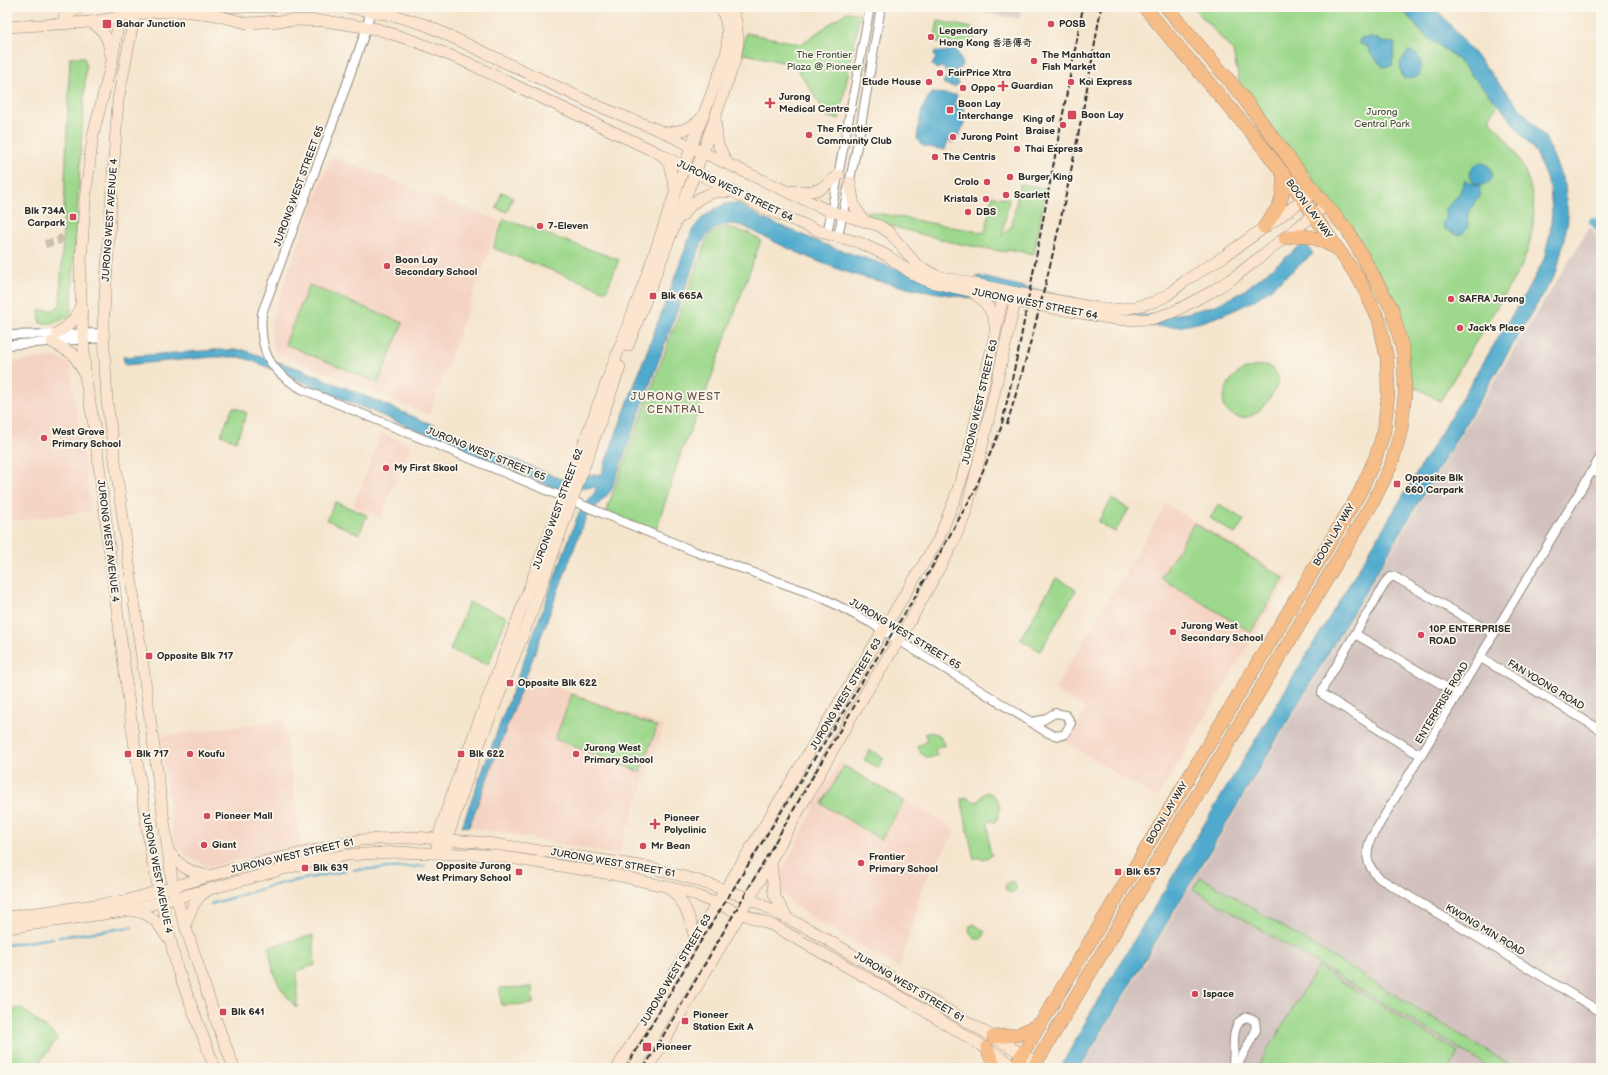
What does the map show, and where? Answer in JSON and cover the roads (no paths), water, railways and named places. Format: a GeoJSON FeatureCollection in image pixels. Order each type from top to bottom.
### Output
{"type":"FeatureCollection","features":[{"type":"Feature","properties":{"kind":"main road","name":"BOON LAY WAY"},"geometry":{"type":"LineString","coordinates":[[1016,1068],[1359,494],[1376,459],[1384,431],[1387,402],[1387,359],[1379,320],[1359,279],[1283,172],[1144,7]]}},
{"type":"Feature","properties":{"kind":"main road","name":"BOON LAY WAY"},"geometry":{"type":"LineString","coordinates":[[1034,1065],[1373,502],[1392,464],[1401,430],[1405,394],[1404,355],[1392,309],[1371,269],[1348,231],[1315,192],[1239,92],[1166,7]]}},
{"type":"Feature","properties":{"kind":"main road"},"geometry":{"type":"LineString","coordinates":[[1264,227],[1278,210],[1283,200],[1283,172]]}},
{"type":"Feature","properties":{"kind":"main road"},"geometry":{"type":"LineString","coordinates":[[1285,238],[1298,234],[1309,235],[1338,249]]}},
{"type":"Feature","properties":{"kind":"main road"},"geometry":{"type":"LineString","coordinates":[[995,1068],[990,1043],[1017,1035],[1041,1024]]}},
{"type":"Feature","properties":{"kind":"street"},"geometry":{"type":"LineString","coordinates":[[64,16],[80,7]]}},
{"type":"Feature","properties":{"kind":"street"},"geometry":{"type":"LineString","coordinates":[[231,7],[273,7]]}},
{"type":"Feature","properties":{"kind":"street","name":"JURONG WEST STREET 64"},"geometry":{"type":"LineString","coordinates":[[348,7],[396,16],[426,25],[574,95],[666,133],[831,212],[880,226],[890,233],[916,265],[937,276],[1016,297],[1120,320],[1150,319],[1173,312],[1211,292],[1236,276],[1314,216],[1326,205]]}},
{"type":"Feature","properties":{"kind":"street"},"geometry":{"type":"LineString","coordinates":[[720,7],[727,25],[729,40],[727,53],[710,115],[718,145],[727,162]]}},
{"type":"Feature","properties":{"kind":"street"},"geometry":{"type":"LineString","coordinates":[[666,133],[697,124],[710,115],[735,60],[738,42],[736,21],[731,7]]}},
{"type":"Feature","properties":{"kind":"street"},"geometry":{"type":"LineString","coordinates":[[832,235],[831,212],[870,7]]}},
{"type":"Feature","properties":{"kind":"street"},"geometry":{"type":"LineString","coordinates":[[832,235],[843,215],[881,7]]}},
{"type":"Feature","properties":{"kind":"street","name":"JURONG WEST STREET 64"},"geometry":{"type":"LineString","coordinates":[[121,11],[135,9],[152,12],[196,11],[247,23],[298,20],[325,21],[367,27],[417,42],[442,51],[662,155],[766,209],[832,235],[858,242],[888,256],[914,275],[930,282],[972,292],[1004,294]]}},
{"type":"Feature","properties":{"kind":"street","name":"JURONG WEST AVENUE 4"},"geometry":{"type":"LineString","coordinates":[[135,9],[118,100],[103,336],[107,401],[150,727],[174,893],[218,1026],[234,1068]]}},
{"type":"Feature","properties":{"kind":"street"},"geometry":{"type":"LineString","coordinates":[[7,21],[121,11]]}},
{"type":"Feature","properties":{"kind":"street"},"geometry":{"type":"LineString","coordinates":[[7,27],[109,20],[121,11]]}},
{"type":"Feature","properties":{"kind":"street","name":"JURONG WEST AVENUE 4"},"geometry":{"type":"LineString","coordinates":[[121,11],[112,61],[93,135],[85,201],[80,277],[80,306],[85,375],[94,426],[132,728],[152,860],[171,942],[185,990],[215,1068]]}},
{"type":"Feature","properties":{"kind":"street","name":"JURONG WEST STREET 65"},"geometry":{"type":"LineString","coordinates":[[370,11],[367,27],[262,313],[261,329],[263,346],[268,361],[276,372],[288,382],[302,389],[485,463],[567,499],[701,554],[821,597],[884,631],[1031,722]]}},
{"type":"Feature","properties":{"kind":"street"},"geometry":{"type":"LineString","coordinates":[[90,22],[103,30],[107,37],[112,61]]}},
{"type":"Feature","properties":{"kind":"street","name":"JURONG WEST STREET 62"},"geometry":{"type":"LineString","coordinates":[[442,852],[443,839],[529,620],[567,499],[648,272],[683,167],[691,146],[710,115]]}},
{"type":"Feature","properties":{"kind":"street","name":"JURONG WEST STREET 62"},"geometry":{"type":"LineString","coordinates":[[567,499],[703,152],[710,115]]}},
{"type":"Feature","properties":{"kind":"street"},"geometry":{"type":"LineString","coordinates":[[662,155],[670,164],[675,187],[674,196]]}},
{"type":"Feature","properties":{"kind":"street"},"geometry":{"type":"LineString","coordinates":[[783,190],[809,193],[829,183],[838,175]]}},
{"type":"Feature","properties":{"kind":"street"},"geometry":{"type":"LineString","coordinates":[[850,182],[854,204],[863,220]]}},
{"type":"Feature","properties":{"kind":"street"},"geometry":{"type":"LineString","coordinates":[[676,224],[686,210],[704,194],[717,191],[736,193]]}},
{"type":"Feature","properties":{"kind":"street","name":"JURONG WEST STREET 64"},"geometry":{"type":"LineString","coordinates":[[1016,297],[1107,310],[1141,306],[1166,296],[1185,281],[1226,255],[1315,192]]}},
{"type":"Feature","properties":{"kind":"street"},"geometry":{"type":"LineString","coordinates":[[972,292],[982,299],[991,311],[994,317],[995,337]]}},
{"type":"Feature","properties":{"kind":"street","name":"JURONG WEST STREET 63"},"geometry":{"type":"LineString","coordinates":[[617,1068],[938,540],[954,501],[966,465],[1004,294]]}},
{"type":"Feature","properties":{"kind":"street","name":"JURONG WEST STREET 63"},"geometry":{"type":"LineString","coordinates":[[648,1068],[740,914],[854,712],[899,640],[938,570],[965,515],[995,396],[1016,297]]}},
{"type":"Feature","properties":{"kind":"street"},"geometry":{"type":"LineString","coordinates":[[54,338],[74,320],[78,315],[80,306]]}},
{"type":"Feature","properties":{"kind":"street"},"geometry":{"type":"LineString","coordinates":[[7,335],[54,338],[73,354],[85,375]]}},
{"type":"Feature","properties":{"kind":"street"},"geometry":{"type":"LineString","coordinates":[[7,345],[54,338],[103,336]]}},
{"type":"Feature","properties":{"kind":"street","name":"ENTERPRISE ROAD"},"geometry":{"type":"LineString","coordinates":[[1366,858],[1367,849],[1371,838],[1481,658],[1601,456]]}},
{"type":"Feature","properties":{"kind":"street"},"geometry":{"type":"LineString","coordinates":[[1593,470],[1601,476]]}},
{"type":"Feature","properties":{"kind":"street"},"geometry":{"type":"LineString","coordinates":[[1422,755],[1413,751],[1322,694],[1323,688],[1387,580],[1391,577],[1395,577],[1494,634]]}},
{"type":"Feature","properties":{"kind":"street"},"geometry":{"type":"LineString","coordinates":[[1355,634],[1458,694]]}},
{"type":"Feature","properties":{"kind":"street","name":"FAN YOONG ROAD"},"geometry":{"type":"LineString","coordinates":[[1481,658],[1601,730]]}},
{"type":"Feature","properties":{"kind":"street","name":"JURONG WEST STREET 61"},"geometry":{"type":"LineString","coordinates":[[174,893],[209,876],[240,867],[360,840],[415,837],[488,843],[648,867],[726,889],[787,916],[990,1043],[1016,1068]]}},
{"type":"Feature","properties":{"kind":"street"},"geometry":{"type":"LineString","coordinates":[[168,850],[178,864],[197,874],[209,876]]}},
{"type":"Feature","properties":{"kind":"street","name":"JURONG WEST STREET 61"},"geometry":{"type":"LineString","coordinates":[[174,893],[213,887],[314,861],[347,855],[397,852],[442,852],[491,855],[611,874],[668,887],[774,926],[910,1002],[990,1043],[1023,1054],[1034,1065]]}},
{"type":"Feature","properties":{"kind":"street","name":"KWONG MIN ROAD"},"geometry":{"type":"LineString","coordinates":[[1366,858],[1371,870],[1378,878],[1601,1012]]}},
{"type":"Feature","properties":{"kind":"street"},"geometry":{"type":"LineString","coordinates":[[771,859],[774,895],[787,916]]}},
{"type":"Feature","properties":{"kind":"street"},"geometry":{"type":"LineString","coordinates":[[128,905],[149,885],[152,877],[152,860]]}},
{"type":"Feature","properties":{"kind":"street"},"geometry":{"type":"LineString","coordinates":[[185,926],[192,908],[200,895],[213,887]]}},
{"type":"Feature","properties":{"kind":"street"},"geometry":{"type":"LineString","coordinates":[[668,887],[679,896],[689,912],[695,939]]}},
{"type":"Feature","properties":{"kind":"street"},"geometry":{"type":"LineString","coordinates":[[7,928],[128,905],[174,893]]}},
{"type":"Feature","properties":{"kind":"street"},"geometry":{"type":"LineString","coordinates":[[7,917],[128,905],[157,921],[171,942]]}},
{"type":"Feature","properties":{"kind":"street"},"geometry":{"type":"LineString","coordinates":[[1232,1068],[1235,1028],[1241,1019],[1247,1017],[1255,1021],[1256,1030],[1236,1068]]}},
{"type":"Feature","properties":{"kind":"water"},"geometry":{"type":"Polygon","coordinates":[[[1400,7],[1435,7],[1546,139],[1565,185],[1568,220],[1557,271],[1080,1068],[1060,1068],[1095,1005],[1535,277],[1544,259],[1550,233],[1552,211],[1550,188],[1536,153],[1498,104],[1454,56],[1424,35],[1400,7]]]}},
{"type":"Feature","properties":{"kind":"water"},"geometry":{"type":"Polygon","coordinates":[[[1372,37],[1377,38],[1381,42],[1395,44],[1392,66],[1383,67],[1370,53],[1368,47],[1359,43],[1360,39],[1372,37]]]}},
{"type":"Feature","properties":{"kind":"water"},"geometry":{"type":"Polygon","coordinates":[[[951,46],[956,49],[962,63],[961,68],[954,72],[958,84],[955,87],[944,84],[943,81],[948,77],[944,68],[942,67],[936,69],[932,65],[936,58],[934,55],[935,51],[946,52],[951,46]]]}},
{"type":"Feature","properties":{"kind":"water"},"geometry":{"type":"Polygon","coordinates":[[[1408,51],[1416,54],[1420,60],[1421,68],[1419,76],[1406,79],[1402,77],[1400,63],[1408,51]]]}},
{"type":"Feature","properties":{"kind":"water"},"geometry":{"type":"Polygon","coordinates":[[[932,93],[957,95],[954,106],[960,104],[963,108],[965,119],[962,130],[953,143],[948,140],[945,150],[923,146],[917,140],[919,121],[925,103],[932,93]]]}},
{"type":"Feature","properties":{"kind":"water"},"geometry":{"type":"Polygon","coordinates":[[[1481,163],[1489,166],[1492,174],[1489,182],[1481,185],[1473,182],[1470,174],[1473,166],[1481,163]]]}},
{"type":"Feature","properties":{"kind":"water"},"geometry":{"type":"Polygon","coordinates":[[[1465,180],[1481,187],[1479,191],[1481,195],[1477,198],[1467,217],[1468,224],[1465,232],[1456,235],[1445,229],[1442,223],[1446,217],[1445,210],[1459,194],[1465,180]]]}},
{"type":"Feature","properties":{"kind":"water"},"geometry":{"type":"Polygon","coordinates":[[[729,203],[739,204],[762,218],[831,247],[904,271],[973,282],[978,276],[1145,315],[1187,313],[1216,305],[1242,292],[1305,242],[1313,254],[1266,292],[1244,306],[1204,321],[1175,327],[1161,327],[1071,312],[950,295],[878,281],[826,265],[743,226],[730,224],[713,230],[704,239],[701,245],[611,491],[586,517],[469,827],[462,826],[578,515],[595,492],[596,487],[557,489],[250,360],[239,357],[213,357],[125,365],[123,357],[214,350],[243,350],[303,370],[561,479],[601,474],[692,231],[699,221],[708,214],[729,203]]]}},
{"type":"Feature","properties":{"kind":"waterway"},"geometry":{"type":"LineString","coordinates":[[1593,221],[1601,231]]}},
{"type":"Feature","properties":{"kind":"waterway"},"geometry":{"type":"LineString","coordinates":[[354,870],[425,866]]}},
{"type":"Feature","properties":{"kind":"waterway"},"geometry":{"type":"LineString","coordinates":[[211,904],[278,884],[345,871]]}},
{"type":"Feature","properties":{"kind":"waterway"},"geometry":{"type":"LineString","coordinates":[[59,937],[132,927]]}},
{"type":"Feature","properties":{"kind":"waterway"},"geometry":{"type":"LineString","coordinates":[[7,945],[53,938]]}},
{"type":"Feature","properties":{"kind":"tunnel"},"geometry":{"type":"LineString","coordinates":[[45,244],[58,241],[66,234]]}},
{"type":"Feature","properties":{"kind":"railway"},"geometry":{"type":"LineString","coordinates":[[626,1068],[699,944],[916,595],[973,494],[1001,428],[1019,348],[1083,7]]}},
{"type":"Feature","properties":{"kind":"railway"},"geometry":{"type":"LineString","coordinates":[[1007,424],[1036,321],[1061,217],[1083,112],[1101,7]]}},
{"type":"Feature","properties":{"kind":"railway"},"geometry":{"type":"LineString","coordinates":[[644,1068],[858,700]]}},
{"type":"Feature","properties":{"kind":"place","name":"Bahar Junction"},"geometry":{"type":"Point","coordinates":[107,24]}},
{"type":"Feature","properties":{"kind":"place","name":"POSB"},"geometry":{"type":"Point","coordinates":[1051,24]}},
{"type":"Feature","properties":{"kind":"place","name":"Legendary Hong Kong 香港傳奇"},"geometry":{"type":"Point","coordinates":[931,37]}},
{"type":"Feature","properties":{"kind":"place","name":"The Manhattan Fish Market"},"geometry":{"type":"Point","coordinates":[1034,61]}},
{"type":"Feature","properties":{"kind":"place","name":"FairPrice Xtra"},"geometry":{"type":"Point","coordinates":[940,73]}},
{"type":"Feature","properties":{"kind":"place","name":"Etude House"},"geometry":{"type":"Point","coordinates":[929,82]}},
{"type":"Feature","properties":{"kind":"place","name":"Koi Express"},"geometry":{"type":"Point","coordinates":[1071,82]}},
{"type":"Feature","properties":{"kind":"place","name":"Guardian"},"geometry":{"type":"Point","coordinates":[1003,86]}},
{"type":"Feature","properties":{"kind":"place","name":"Oppo"},"geometry":{"type":"Point","coordinates":[963,88]}},
{"type":"Feature","properties":{"kind":"place","name":"Jurong Medical Centre"},"geometry":{"type":"Point","coordinates":[770,103]}},
{"type":"Feature","properties":{"kind":"place","name":"Boon Lay Interchange"},"geometry":{"type":"Point","coordinates":[950,110]}},
{"type":"Feature","properties":{"kind":"place","name":"Boon Lay"},"geometry":{"type":"Point","coordinates":[1072,115]}},
{"type":"Feature","properties":{"kind":"place","name":"King of Braise"},"geometry":{"type":"Point","coordinates":[1063,125]}},
{"type":"Feature","properties":{"kind":"place","name":"The Frontier Community Club"},"geometry":{"type":"Point","coordinates":[809,135]}},
{"type":"Feature","properties":{"kind":"place","name":"Jurong Point"},"geometry":{"type":"Point","coordinates":[953,137]}},
{"type":"Feature","properties":{"kind":"place","name":"Thai Express"},"geometry":{"type":"Point","coordinates":[1017,149]}},
{"type":"Feature","properties":{"kind":"place","name":"The Centris"},"geometry":{"type":"Point","coordinates":[935,157]}},
{"type":"Feature","properties":{"kind":"place","name":"Burger King"},"geometry":{"type":"Point","coordinates":[1010,177]}},
{"type":"Feature","properties":{"kind":"place","name":"Crolo"},"geometry":{"type":"Point","coordinates":[987,182]}},
{"type":"Feature","properties":{"kind":"place","name":"Scarlett"},"geometry":{"type":"Point","coordinates":[1006,195]}},
{"type":"Feature","properties":{"kind":"place","name":"Kristals"},"geometry":{"type":"Point","coordinates":[986,199]}},
{"type":"Feature","properties":{"kind":"place","name":"DBS"},"geometry":{"type":"Point","coordinates":[968,212]}},
{"type":"Feature","properties":{"kind":"place","name":"Blk 734A Carpark"},"geometry":{"type":"Point","coordinates":[73,217]}},
{"type":"Feature","properties":{"kind":"place","name":"7-Eleven"},"geometry":{"type":"Point","coordinates":[540,226]}},
{"type":"Feature","properties":{"kind":"place","name":"Boon Lay Secondary School"},"geometry":{"type":"Point","coordinates":[387,266]}},
{"type":"Feature","properties":{"kind":"place","name":"Blk 665A"},"geometry":{"type":"Point","coordinates":[653,296]}},
{"type":"Feature","properties":{"kind":"place","name":"SAFRA Jurong"},"geometry":{"type":"Point","coordinates":[1451,299]}},
{"type":"Feature","properties":{"kind":"place","name":"Jack's Place"},"geometry":{"type":"Point","coordinates":[1460,328]}},
{"type":"Feature","properties":{"kind":"place","name":"West Grove Primary School"},"geometry":{"type":"Point","coordinates":[44,438]}},
{"type":"Feature","properties":{"kind":"place","name":"My First Skool"},"geometry":{"type":"Point","coordinates":[386,468]}},
{"type":"Feature","properties":{"kind":"place","name":"Opposite Blk 660 Carpark"},"geometry":{"type":"Point","coordinates":[1397,484]}},
{"type":"Feature","properties":{"kind":"place","name":"Jurong West Secondary School"},"geometry":{"type":"Point","coordinates":[1173,632]}},
{"type":"Feature","properties":{"kind":"place","name":"10P ENTERPRISE ROAD"},"geometry":{"type":"Point","coordinates":[1421,635]}},
{"type":"Feature","properties":{"kind":"place","name":"Opposite Blk 717"},"geometry":{"type":"Point","coordinates":[149,656]}},
{"type":"Feature","properties":{"kind":"place","name":"Opposite Blk 622"},"geometry":{"type":"Point","coordinates":[510,683]}},
{"type":"Feature","properties":{"kind":"place","name":"Blk 717"},"geometry":{"type":"Point","coordinates":[128,754]}},
{"type":"Feature","properties":{"kind":"place","name":"Koufu"},"geometry":{"type":"Point","coordinates":[190,754]}},
{"type":"Feature","properties":{"kind":"place","name":"Blk 622"},"geometry":{"type":"Point","coordinates":[461,754]}},
{"type":"Feature","properties":{"kind":"place","name":"Jurong West Primary School"},"geometry":{"type":"Point","coordinates":[576,754]}},
{"type":"Feature","properties":{"kind":"place","name":"Pioneer Mall"},"geometry":{"type":"Point","coordinates":[207,816]}},
{"type":"Feature","properties":{"kind":"place","name":"Pioneer Polyclinic"},"geometry":{"type":"Point","coordinates":[655,824]}},
{"type":"Feature","properties":{"kind":"place","name":"Giant"},"geometry":{"type":"Point","coordinates":[204,845]}},
{"type":"Feature","properties":{"kind":"place","name":"Mr Bean"},"geometry":{"type":"Point","coordinates":[643,846]}},
{"type":"Feature","properties":{"kind":"place","name":"Frontier Primary School"},"geometry":{"type":"Point","coordinates":[861,863]}},
{"type":"Feature","properties":{"kind":"place","name":"Blk 639"},"geometry":{"type":"Point","coordinates":[305,868]}},
{"type":"Feature","properties":{"kind":"place","name":"Opposite Jurong West Primary School"},"geometry":{"type":"Point","coordinates":[519,872]}},
{"type":"Feature","properties":{"kind":"place","name":"Blk 657"},"geometry":{"type":"Point","coordinates":[1118,872]}},
{"type":"Feature","properties":{"kind":"place","name":"Ispace"},"geometry":{"type":"Point","coordinates":[1195,994]}},
{"type":"Feature","properties":{"kind":"place","name":"Blk 641"},"geometry":{"type":"Point","coordinates":[223,1012]}},
{"type":"Feature","properties":{"kind":"place","name":"Pioneer Station Exit A"},"geometry":{"type":"Point","coordinates":[685,1021]}},
{"type":"Feature","properties":{"kind":"place","name":"Pioneer"},"geometry":{"type":"Point","coordinates":[647,1047]}},
{"type":"Feature","properties":{"kind":"district","name":"JURONG WEST CENTRAL"},"geometry":{"type":"Point","coordinates":[676,402]}},
{"type":"Feature","properties":{"kind":"park label","name":"The Frontier Plaza @ Pioneer"},"geometry":{"type":"Point","coordinates":[824,60]}},
{"type":"Feature","properties":{"kind":"park label","name":"Jurong Central Park"},"geometry":{"type":"Point","coordinates":[1382,118]}}]}
